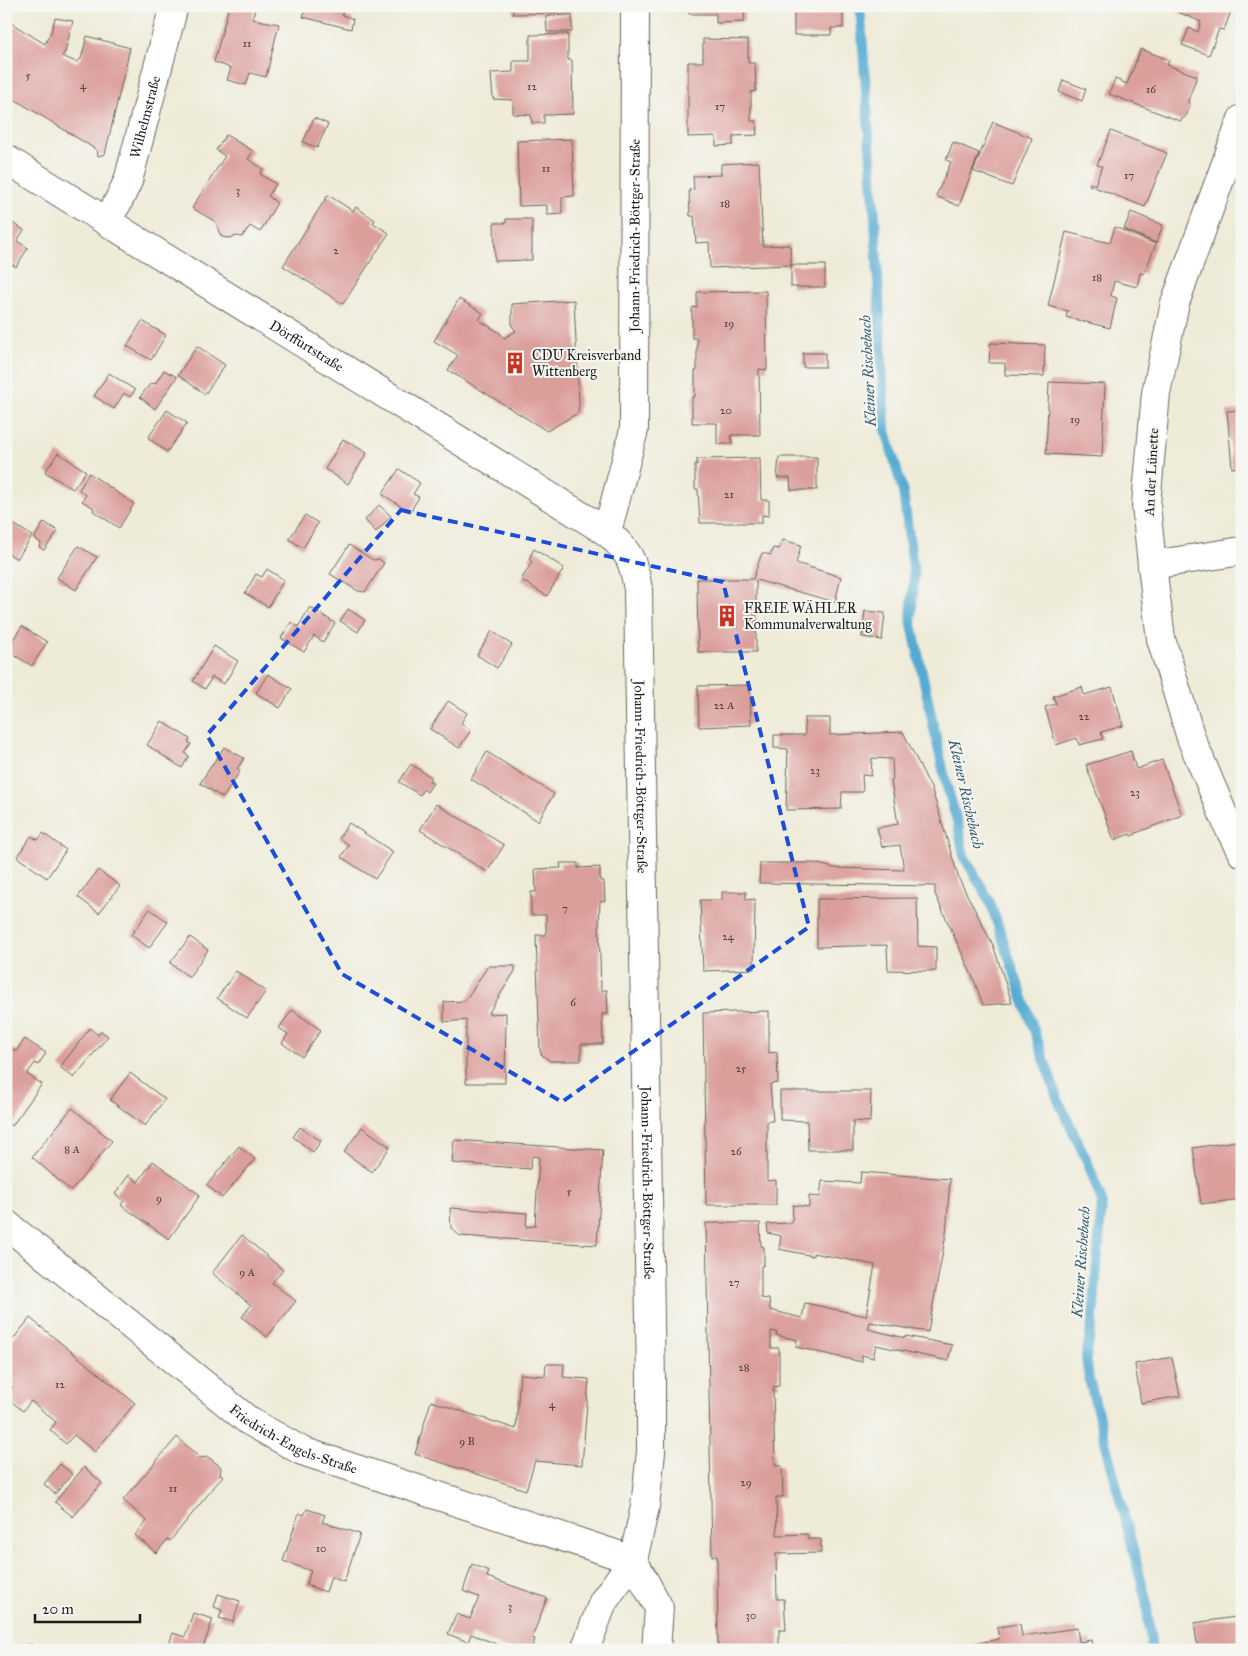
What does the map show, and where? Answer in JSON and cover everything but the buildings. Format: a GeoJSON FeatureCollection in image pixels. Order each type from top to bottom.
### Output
{"type":"FeatureCollection","features":[{"type":"Feature","properties":{"kind":"street","name":"Wilhelmstraße"},"geometry":{"type":"LineString","coordinates":[[106,222],[128,181],[174,6]]}},
{"type":"Feature","properties":{"kind":"street","name":"Johann-Friedrich-Böttger-Straße"},"geometry":{"type":"LineString","coordinates":[[584,1650],[603,1602],[633,1560],[645,1507],[651,1444],[638,589],[634,566],[622,546],[607,532],[634,430],[635,6]]}},
{"type":"Feature","properties":{"kind":"street","name":"An der Lünette"},"geometry":{"type":"LineString","coordinates":[[1242,119],[1175,303],[1156,393],[1146,505],[1161,639],[1191,738],[1229,828],[1242,853]]}},
{"type":"Feature","properties":{"kind":"street","name":"Dörffurtstraße"},"geometry":{"type":"LineString","coordinates":[[6,159],[607,532]]}},
{"type":"Feature","properties":{"kind":"street"},"geometry":{"type":"LineString","coordinates":[[1152,565],[1242,551]]}},
{"type":"Feature","properties":{"kind":"street","name":"Friedrich-Engels-Straße"},"geometry":{"type":"LineString","coordinates":[[6,1224],[249,1421],[302,1451],[633,1560]]}},
{"type":"Feature","properties":{"kind":"street"},"geometry":{"type":"LineString","coordinates":[[633,1560],[658,1608],[656,1650]]}},
{"type":"Feature","properties":{"kind":"highlighted area"},"geometry":{"type":"Polygon","coordinates":[[[401,510],[723,582],[809,927],[562,1102],[342,974],[207,735],[401,510]]]}},
{"type":"Feature","properties":{"kind":"waterway","name":"Kleiner Rischebach"},"geometry":{"type":"LineString","coordinates":[[860,6],[875,218],[885,427],[903,492],[914,575],[911,620],[964,856],[990,902],[1058,1100],[1088,1163],[1102,1202],[1093,1318],[1086,1357],[1089,1379],[1146,1600],[1152,1650]]}},
{"type":"Feature","properties":{"kind":"place","name":"CDU Kreisverband Wittenberg"},"geometry":{"type":"Point","coordinates":[515,363]}},
{"type":"Feature","properties":{"kind":"place","name":"FREIE WÄHLER Kommunalverwaltung"},"geometry":{"type":"Point","coordinates":[727,616]}}]}
